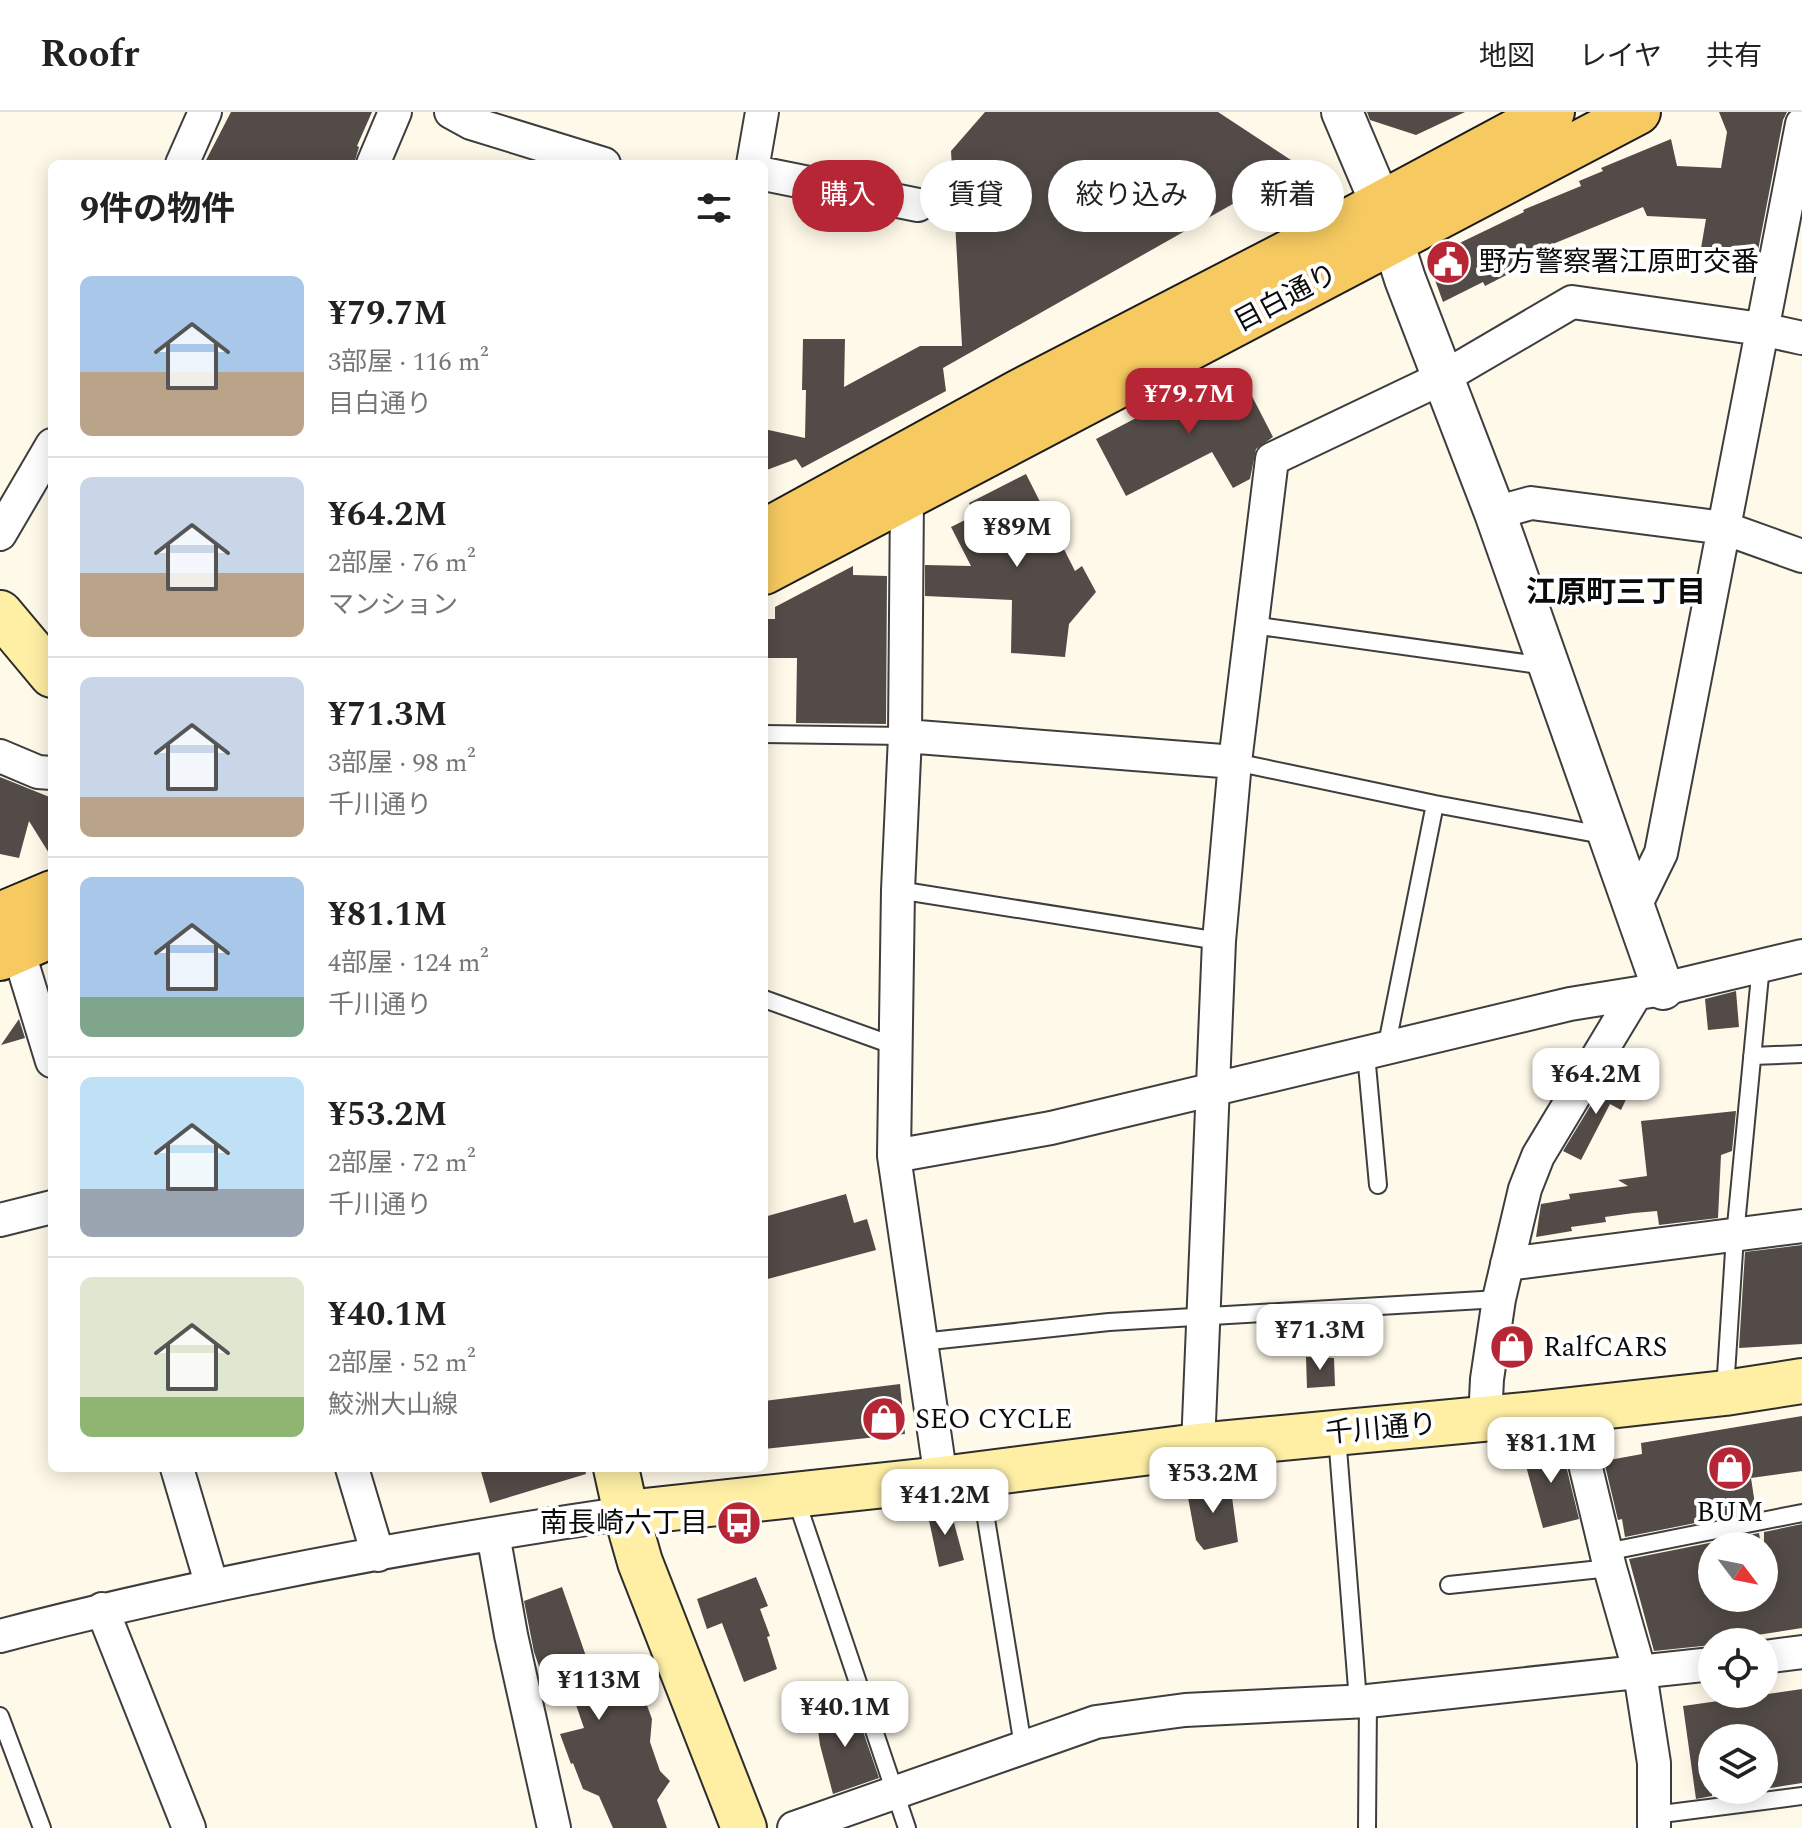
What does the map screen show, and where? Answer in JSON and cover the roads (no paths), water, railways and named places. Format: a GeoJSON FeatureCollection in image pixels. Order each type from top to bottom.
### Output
{"type":"FeatureCollection","features":[{"type":"Feature","properties":{"kind":"main road","name":"目白通り"},"geometry":{"type":"LineString","coordinates":[[768,570],[907,496],[1387,223],[1552,112]]}},
{"type":"Feature","properties":{"kind":"main road","name":"目白通り"},"geometry":{"type":"LineString","coordinates":[[768,530],[1019,392],[1638,112]]}},
{"type":"Feature","properties":{"kind":"main road"},"geometry":{"type":"LineString","coordinates":[[0,613],[48,670]]}},
{"type":"Feature","properties":{"kind":"main road"},"geometry":{"type":"LineString","coordinates":[[18,939],[48,898]]}},
{"type":"Feature","properties":{"kind":"main road","name":"千川通り"},"geometry":{"type":"LineString","coordinates":[[626,1513],[1198,1446],[1725,1393],[1802,1381]]}},
{"type":"Feature","properties":{"kind":"main road"},"geometry":{"type":"LineString","coordinates":[[617,1472],[626,1513],[654,1601],[744,1828]]}},
{"type":"Feature","properties":{"kind":"street"},"geometry":{"type":"LineString","coordinates":[[184,160],[205,112]]}},
{"type":"Feature","properties":{"kind":"street"},"geometry":{"type":"LineString","coordinates":[[375,160],[395,112]]}},
{"type":"Feature","properties":{"kind":"street"},"geometry":{"type":"LineString","coordinates":[[451,112],[554,157],[575,160]]}},
{"type":"Feature","properties":{"kind":"street"},"geometry":{"type":"LineString","coordinates":[[754,160],[762,112]]}},
{"type":"Feature","properties":{"kind":"street"},"geometry":{"type":"LineString","coordinates":[[1342,112],[1387,223],[1405,279],[1495,513],[1635,906],[1649,992],[1538,1156],[1525,1189],[1499,1299],[1487,1379],[1485,1419]]}},
{"type":"Feature","properties":{"kind":"street"},"geometry":{"type":"LineString","coordinates":[[1635,906],[1661,853],[1802,124]]}},
{"type":"Feature","properties":{"kind":"street"},"geometry":{"type":"LineString","coordinates":[[768,175],[918,205]]}},
{"type":"Feature","properties":{"kind":"street"},"geometry":{"type":"LineString","coordinates":[[1198,1446],[1219,941],[1235,762],[1272,459],[1444,377],[1572,302],[1761,329],[1802,338]]}},
{"type":"Feature","properties":{"kind":"street"},"geometry":{"type":"LineString","coordinates":[[0,534],[48,452]]}},
{"type":"Feature","properties":{"kind":"street"},"geometry":{"type":"LineString","coordinates":[[907,496],[905,736],[898,890],[894,1156],[921,1342],[960,1476]]}},
{"type":"Feature","properties":{"kind":"street"},"geometry":{"type":"LineString","coordinates":[[1495,513],[1531,503],[1724,528],[1802,556]]}},
{"type":"Feature","properties":{"kind":"street"},"geometry":{"type":"LineString","coordinates":[[905,736],[1235,762]]}},
{"type":"Feature","properties":{"kind":"street"},"geometry":{"type":"LineString","coordinates":[[0,756],[14,764],[48,773]]}},
{"type":"Feature","properties":{"kind":"street"},"geometry":{"type":"LineString","coordinates":[[18,939],[48,1047]]}},
{"type":"Feature","properties":{"kind":"street"},"geometry":{"type":"LineString","coordinates":[[894,1156],[1051,1128],[1570,1004],[1649,992],[1802,956]]}},
{"type":"Feature","properties":{"kind":"street"},"geometry":{"type":"LineString","coordinates":[[0,1220],[48,1208]]}},
{"type":"Feature","properties":{"kind":"street"},"geometry":{"type":"LineString","coordinates":[[1507,1264],[1802,1226]]}},
{"type":"Feature","properties":{"kind":"street"},"geometry":{"type":"LineString","coordinates":[[1572,1410],[1608,1560],[1640,1673],[1654,1763],[1654,1822]]}},
{"type":"Feature","properties":{"kind":"street"},"geometry":{"type":"LineString","coordinates":[[178,1472],[212,1586]]}},
{"type":"Feature","properties":{"kind":"street"},"geometry":{"type":"LineString","coordinates":[[353,1472],[378,1555]]}},
{"type":"Feature","properties":{"kind":"street"},"geometry":{"type":"LineString","coordinates":[[0,1636],[102,1609],[264,1573],[626,1513]]}},
{"type":"Feature","properties":{"kind":"street"},"geometry":{"type":"LineString","coordinates":[[493,1534],[511,1635],[554,1828]]}},
{"type":"Feature","properties":{"kind":"street"},"geometry":{"type":"LineString","coordinates":[[102,1609],[189,1828]]}},
{"type":"Feature","properties":{"kind":"street"},"geometry":{"type":"LineString","coordinates":[[1778,1655],[1802,1652]]}},
{"type":"Feature","properties":{"kind":"street"},"geometry":{"type":"LineString","coordinates":[[794,1828],[1096,1722],[1185,1710],[1363,1701],[1698,1666]]}},
{"type":"Feature","properties":{"kind":"lane"},"geometry":{"type":"LineString","coordinates":[[1252,625],[1547,666]]}},
{"type":"Feature","properties":{"kind":"lane"},"geometry":{"type":"LineString","coordinates":[[768,734],[905,736]]}},
{"type":"Feature","properties":{"kind":"lane"},"geometry":{"type":"LineString","coordinates":[[1235,762],[1609,836]]}},
{"type":"Feature","properties":{"kind":"lane"},"geometry":{"type":"LineString","coordinates":[[1378,1185],[1376,1051],[1435,804]]}},
{"type":"Feature","properties":{"kind":"lane"},"geometry":{"type":"LineString","coordinates":[[898,890],[1219,941]]}},
{"type":"Feature","properties":{"kind":"lane"},"geometry":{"type":"LineString","coordinates":[[1725,1393],[1735,1236],[1761,965]]}},
{"type":"Feature","properties":{"kind":"lane"},"geometry":{"type":"LineString","coordinates":[[768,1000],[895,1046]]}},
{"type":"Feature","properties":{"kind":"lane"},"geometry":{"type":"LineString","coordinates":[[1752,1056],[1802,1054]]}},
{"type":"Feature","properties":{"kind":"lane"},"geometry":{"type":"LineString","coordinates":[[921,1342],[1109,1322],[1499,1299]]}},
{"type":"Feature","properties":{"kind":"lane"},"geometry":{"type":"LineString","coordinates":[[1336,1433],[1363,1701],[1367,1828]]}},
{"type":"Feature","properties":{"kind":"lane"},"geometry":{"type":"LineString","coordinates":[[960,1476],[1023,1746]]}},
{"type":"Feature","properties":{"kind":"lane"},"geometry":{"type":"LineString","coordinates":[[794,1494],[907,1828]]}},
{"type":"Feature","properties":{"kind":"lane"},"geometry":{"type":"LineString","coordinates":[[1449,1585],[1608,1560],[1802,1513]]}},
{"type":"Feature","properties":{"kind":"lane"},"geometry":{"type":"LineString","coordinates":[[0,1716],[42,1828]]}},
{"type":"Feature","properties":{"kind":"lane"},"geometry":{"type":"LineString","coordinates":[[1654,1822],[1802,1796]]}},
{"type":"Feature","properties":{"kind":"place","name":"野方警察署江原町交番"},"geometry":{"type":"Point","coordinates":[1448,262]}},
{"type":"Feature","properties":{"kind":"place","name":"RalfCARS"},"geometry":{"type":"Point","coordinates":[1512,1347]}},
{"type":"Feature","properties":{"kind":"place","name":"SEO CYCLE"},"geometry":{"type":"Point","coordinates":[884,1419]}},
{"type":"Feature","properties":{"kind":"place","name":"BUM"},"geometry":{"type":"Point","coordinates":[1730,1468]}},
{"type":"Feature","properties":{"kind":"place","name":"南長崎六丁目"},"geometry":{"type":"Point","coordinates":[739,1523]}},
{"type":"Feature","properties":{"kind":"district","name":"江原町三丁目"},"geometry":{"type":"Point","coordinates":[1616,593]}}]}
